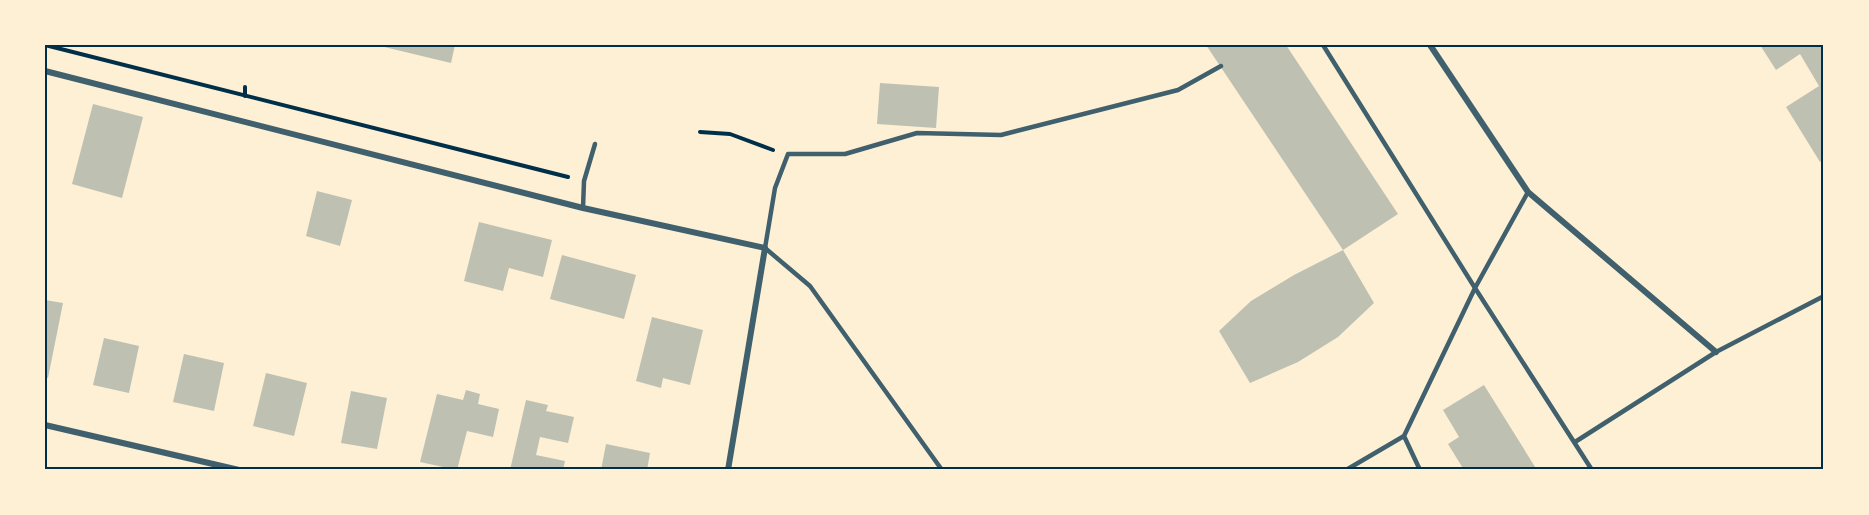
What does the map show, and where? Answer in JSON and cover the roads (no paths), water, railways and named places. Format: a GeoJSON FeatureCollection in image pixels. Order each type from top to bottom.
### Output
{"type":"FeatureCollection","features":[{"type":"Feature","properties":{"kind":"street"},"geometry":{"type":"LineString","coordinates":[[1430,45],[1528,192],[1716,352]]}},
{"type":"Feature","properties":{"kind":"street"},"geometry":{"type":"LineString","coordinates":[[45,71],[583,208],[765,248],[728,470]]}},
{"type":"Feature","properties":{"kind":"street"},"geometry":{"type":"LineString","coordinates":[[45,425],[239,470]]}},
{"type":"Feature","properties":{"kind":"lane"},"geometry":{"type":"LineString","coordinates":[[1323,45],[1592,470]]}},
{"type":"Feature","properties":{"kind":"lane"},"geometry":{"type":"LineString","coordinates":[[942,470],[810,286],[765,248],[775,188],[788,154],[845,154],[917,132],[1001,135],[1178,90],[1221,66]]}},
{"type":"Feature","properties":{"kind":"lane"},"geometry":{"type":"LineString","coordinates":[[583,208],[584,181],[594,144]]}},
{"type":"Feature","properties":{"kind":"lane"},"geometry":{"type":"LineString","coordinates":[[1346,470],[1404,436],[1475,288],[1528,192]]}},
{"type":"Feature","properties":{"kind":"lane"},"geometry":{"type":"LineString","coordinates":[[1575,442],[1716,352],[1824,296]]}},
{"type":"Feature","properties":{"kind":"lane"},"geometry":{"type":"LineString","coordinates":[[1404,436],[1420,470]]}}]}
